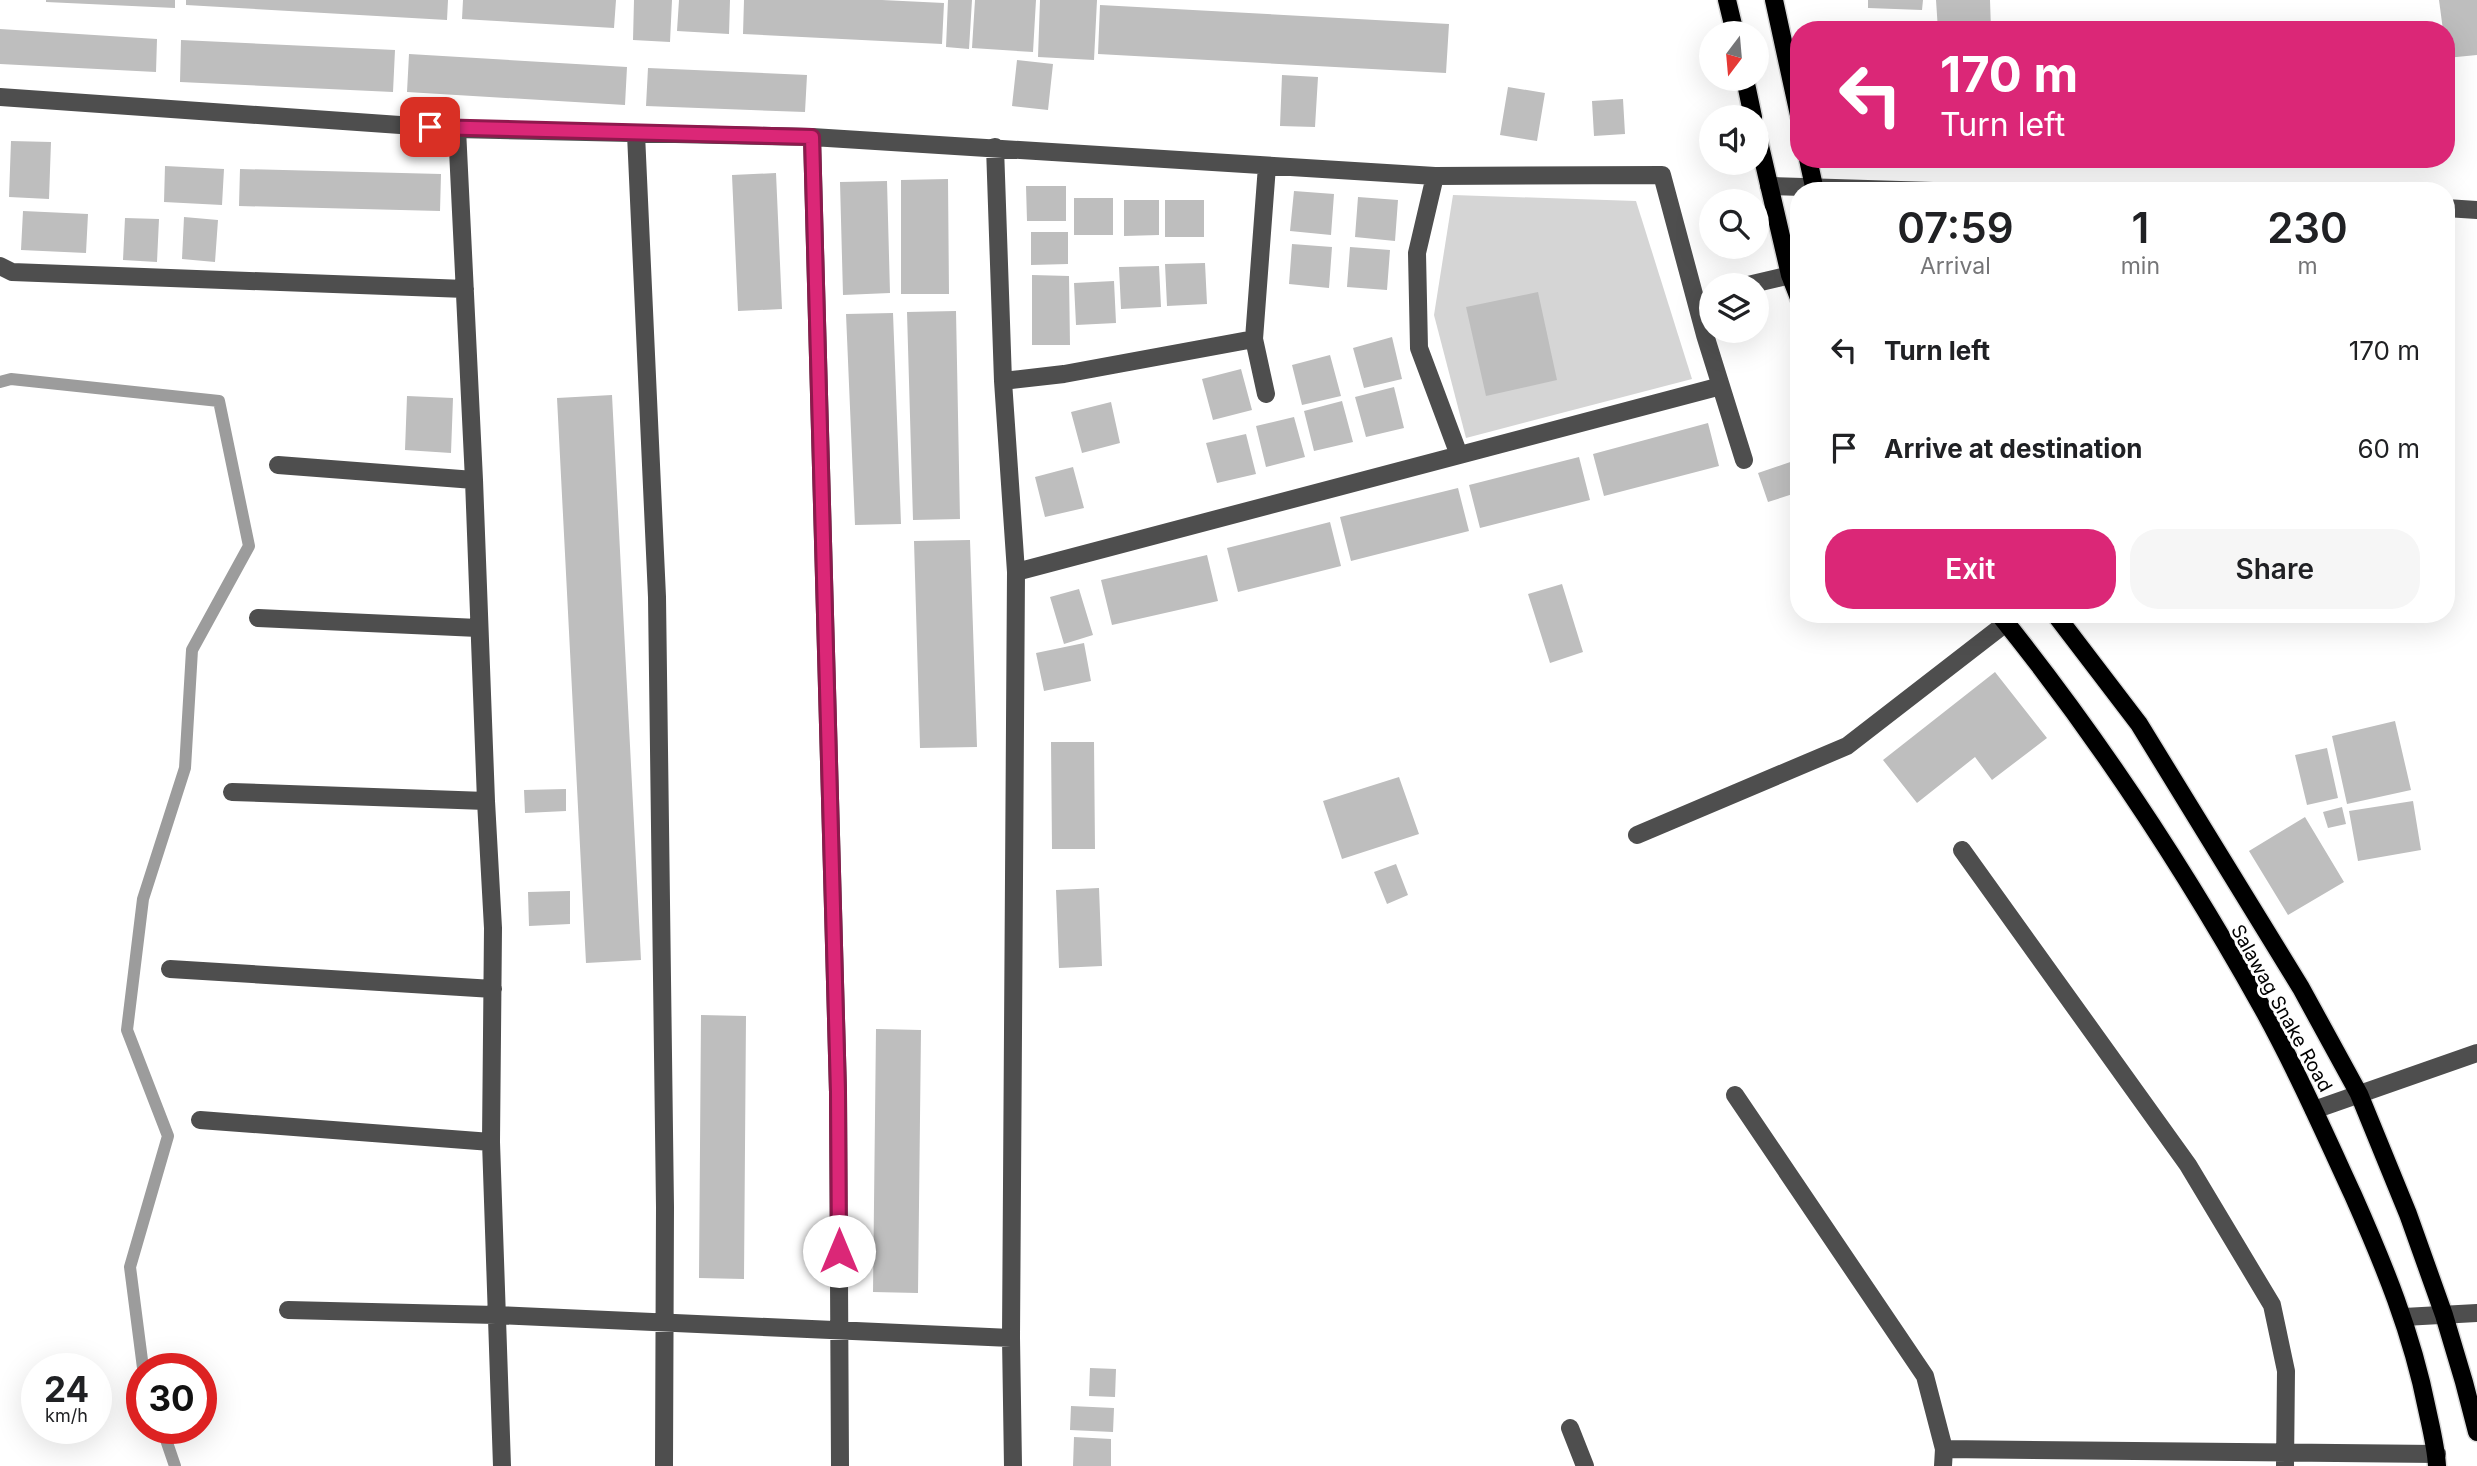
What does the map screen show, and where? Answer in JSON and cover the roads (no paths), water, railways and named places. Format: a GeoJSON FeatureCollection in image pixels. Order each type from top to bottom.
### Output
{"type":"FeatureCollection","features":[{"type":"Feature","properties":{"kind":"main road"},"geometry":{"type":"LineString","coordinates":[[1727,0],[1732,21]]}},
{"type":"Feature","properties":{"kind":"main road"},"geometry":{"type":"LineString","coordinates":[[1774,0],[1790,74]]}},
{"type":"Feature","properties":{"kind":"main road"},"geometry":{"type":"LineString","coordinates":[[1766,175],[1790,257]]}},
{"type":"Feature","properties":{"kind":"main road","name":"Salawag Snake Road"},"geometry":{"type":"LineString","coordinates":[[2005,623],[2102,751],[2192,889],[2263,1010],[2314,1110],[2370,1233],[2404,1317],[2422,1385],[2437,1460]]}},
{"type":"Feature","properties":{"kind":"main road","name":"Salawag Snake Road"},"geometry":{"type":"LineString","coordinates":[[2061,623],[2139,724],[2295,977],[2359,1094],[2408,1214],[2444,1315],[2477,1432]]}},
{"type":"Feature","properties":{"kind":"street"},"geometry":{"type":"LineString","coordinates":[[0,97],[457,129],[812,137],[1435,176],[1662,175],[1699,282]]}},
{"type":"Feature","properties":{"kind":"street"},"geometry":{"type":"LineString","coordinates":[[457,129],[493,928],[491,1142],[502,1466]]}},
{"type":"Feature","properties":{"kind":"street"},"geometry":{"type":"LineString","coordinates":[[636,134],[657,597],[665,1322],[664,1466]]}},
{"type":"Feature","properties":{"kind":"street"},"geometry":{"type":"LineString","coordinates":[[812,137],[838,1092],[840,1466]]}},
{"type":"Feature","properties":{"kind":"street"},"geometry":{"type":"LineString","coordinates":[[995,147],[1003,381],[1016,572],[1011,1338],[1013,1466]]}},
{"type":"Feature","properties":{"kind":"street"},"geometry":{"type":"LineString","coordinates":[[1266,394],[1254,339],[1267,166]]}},
{"type":"Feature","properties":{"kind":"street"},"geometry":{"type":"LineString","coordinates":[[1435,176],[1417,253],[1419,348],[1459,455]]}},
{"type":"Feature","properties":{"kind":"street"},"geometry":{"type":"LineString","coordinates":[[1769,186],[1790,187]]}},
{"type":"Feature","properties":{"kind":"street"},"geometry":{"type":"LineString","coordinates":[[2455,208],[2477,209]]}},
{"type":"Feature","properties":{"kind":"street"},"geometry":{"type":"LineString","coordinates":[[0,266],[12,272],[465,289]]}},
{"type":"Feature","properties":{"kind":"street"},"geometry":{"type":"LineString","coordinates":[[1769,280],[1790,275]]}},
{"type":"Feature","properties":{"kind":"street"},"geometry":{"type":"LineString","coordinates":[[1003,381],[1064,374],[1254,339]]}},
{"type":"Feature","properties":{"kind":"street"},"geometry":{"type":"LineString","coordinates":[[1713,343],[1721,386],[1744,460]]}},
{"type":"Feature","properties":{"kind":"street"},"geometry":{"type":"LineString","coordinates":[[1016,572],[1721,386]]}},
{"type":"Feature","properties":{"kind":"street"},"geometry":{"type":"LineString","coordinates":[[278,465],[474,480]]}},
{"type":"Feature","properties":{"kind":"street"},"geometry":{"type":"LineString","coordinates":[[258,618],[478,628]]}},
{"type":"Feature","properties":{"kind":"street"},"geometry":{"type":"LineString","coordinates":[[1637,835],[1847,746],[1997,623]]}},
{"type":"Feature","properties":{"kind":"street"},"geometry":{"type":"LineString","coordinates":[[232,792],[486,801]]}},
{"type":"Feature","properties":{"kind":"street"},"geometry":{"type":"LineString","coordinates":[[1962,850],[2188,1165],[2272,1305],[2286,1371],[2286,1459]]}},
{"type":"Feature","properties":{"kind":"street"},"geometry":{"type":"LineString","coordinates":[[170,969],[493,989]]}},
{"type":"Feature","properties":{"kind":"street"},"geometry":{"type":"LineString","coordinates":[[2314,1110],[2477,1053]]}},
{"type":"Feature","properties":{"kind":"street"},"geometry":{"type":"LineString","coordinates":[[1735,1095],[1925,1376],[1944,1457],[2437,1460]]}},
{"type":"Feature","properties":{"kind":"street"},"geometry":{"type":"LineString","coordinates":[[200,1121],[491,1142]]}},
{"type":"Feature","properties":{"kind":"street"},"geometry":{"type":"LineString","coordinates":[[288,1310],[496,1315],[1011,1338]]}},
{"type":"Feature","properties":{"kind":"street"},"geometry":{"type":"LineString","coordinates":[[2404,1317],[2477,1313]]}},
{"type":"Feature","properties":{"kind":"street"},"geometry":{"type":"LineString","coordinates":[[1570,1427],[1585,1466]]}},
{"type":"Feature","properties":{"kind":"waterway"},"geometry":{"type":"LineString","coordinates":[[0,382],[11,379],[219,401],[249,546],[192,650],[185,768],[143,899],[127,1030],[168,1136],[130,1267],[141,1353]]}},
{"type":"Feature","properties":{"kind":"waterway"},"geometry":{"type":"LineString","coordinates":[[167,1444],[175,1466]]}}]}
